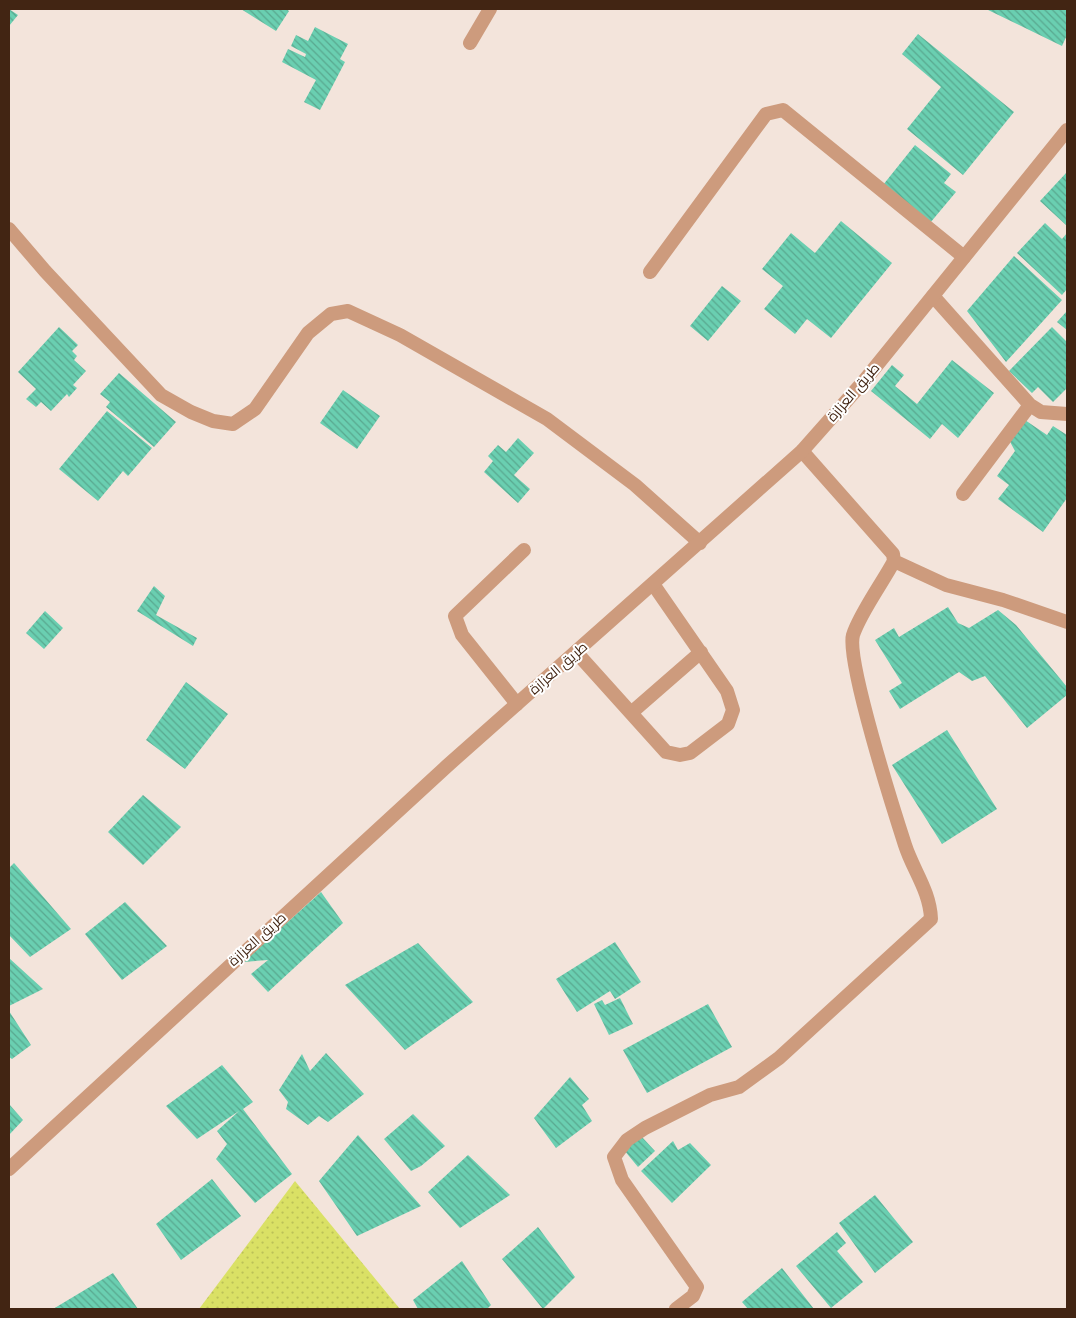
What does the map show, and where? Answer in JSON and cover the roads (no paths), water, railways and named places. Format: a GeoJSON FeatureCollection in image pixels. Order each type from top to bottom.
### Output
{"type":"FeatureCollection","features":[{"type":"Feature","properties":{"kind":"street"},"geometry":{"type":"LineString","coordinates":[[470,43],[490,9]]}},
{"type":"Feature","properties":{"kind":"street"},"geometry":{"type":"LineString","coordinates":[[650,272],[766,114],[774,110],[783,110],[964,257]]}},
{"type":"Feature","properties":{"kind":"street","name":"طريق العزازة"},"geometry":{"type":"LineString","coordinates":[[9,1168],[240,954],[517,704],[802,451],[864,381],[1067,130]]}},
{"type":"Feature","properties":{"kind":"street"},"geometry":{"type":"LineString","coordinates":[[9,229],[161,395],[191,412],[213,421],[233,424],[255,409],[308,333],[331,314],[348,311],[400,335],[548,419],[635,485],[700,543]]}},
{"type":"Feature","properties":{"kind":"street"},"geometry":{"type":"LineString","coordinates":[[933,296],[1030,405],[1041,412],[1067,414]]}},
{"type":"Feature","properties":{"kind":"street"},"geometry":{"type":"LineString","coordinates":[[963,494],[1030,405]]}},
{"type":"Feature","properties":{"kind":"street"},"geometry":{"type":"LineString","coordinates":[[676,1309],[693,1296],[697,1287],[622,1180],[614,1157],[627,1140],[645,1128],[710,1096],[739,1087],[779,1058],[931,919],[931,902],[905,846],[868,718],[852,644],[858,624],[894,561],[893,554],[802,451]]}},
{"type":"Feature","properties":{"kind":"street"},"geometry":{"type":"LineString","coordinates":[[517,704],[462,635],[455,616],[524,550]]}},
{"type":"Feature","properties":{"kind":"street"},"geometry":{"type":"LineString","coordinates":[[894,561],[946,585],[1003,600],[1067,622]]}},
{"type":"Feature","properties":{"kind":"street"},"geometry":{"type":"LineString","coordinates":[[576,652],[666,752],[680,755],[690,753],[728,724],[733,710],[727,691],[653,584]]}},
{"type":"Feature","properties":{"kind":"street"},"geometry":{"type":"LineString","coordinates":[[631,713],[701,652]]}}]}
